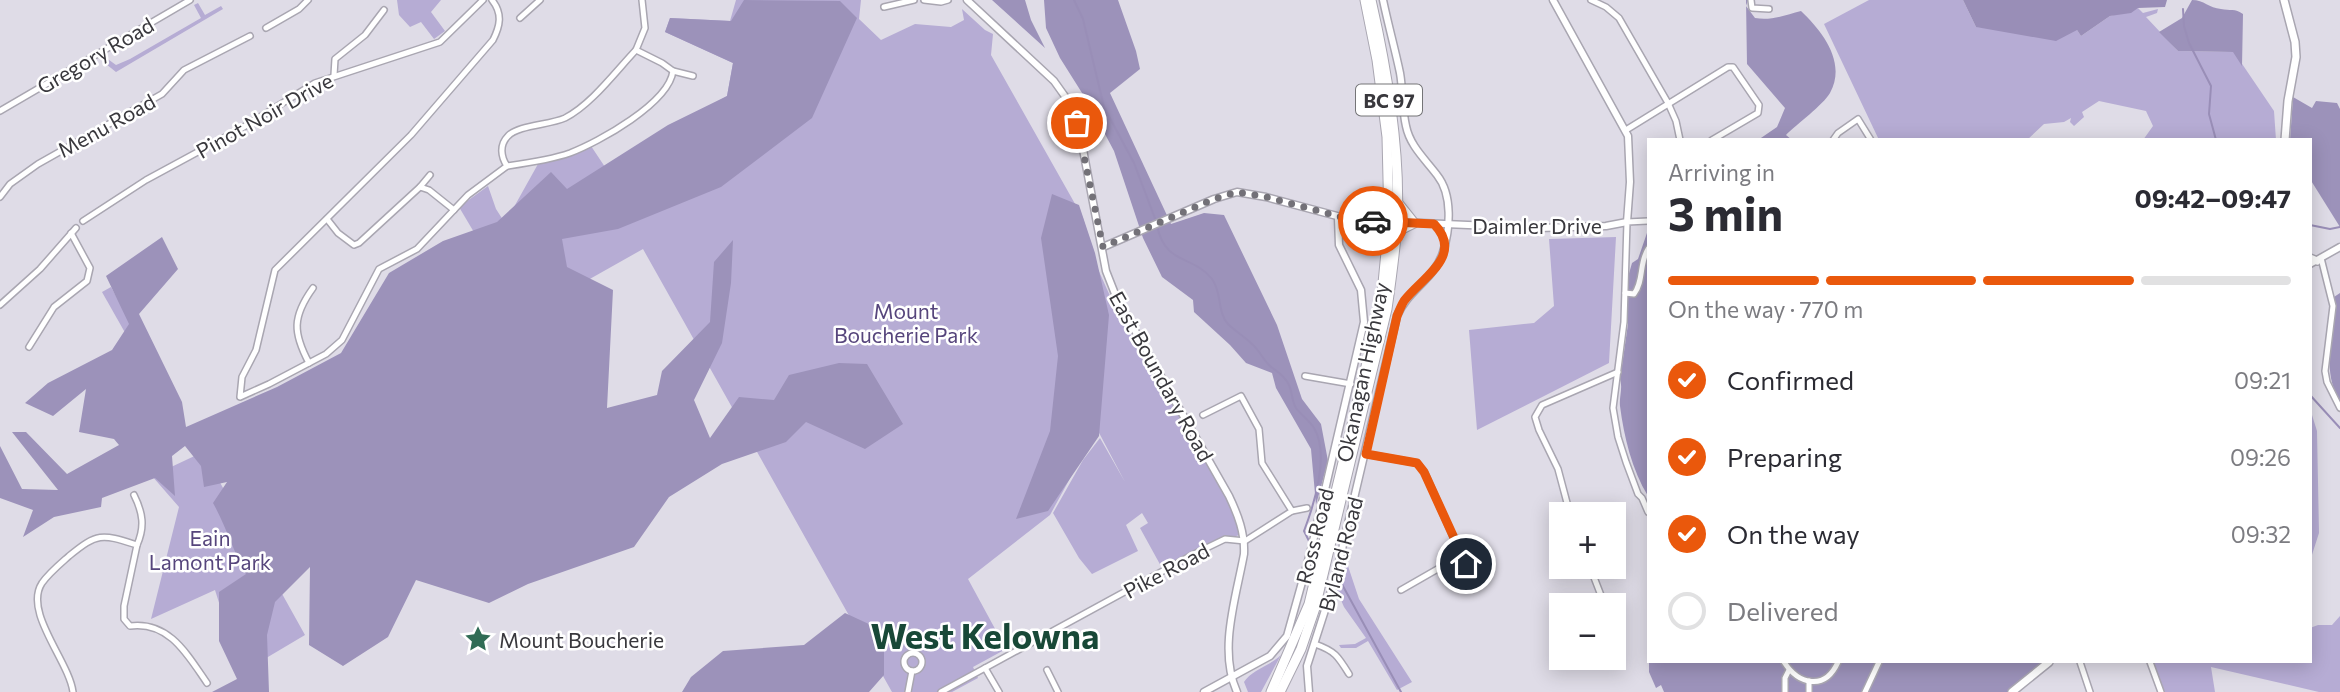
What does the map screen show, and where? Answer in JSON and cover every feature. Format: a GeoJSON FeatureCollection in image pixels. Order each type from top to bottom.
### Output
{"type":"FeatureCollection","features":[{"type":"Feature","properties":{"kind":"highway","name":"Okanagan Highway"},"geometry":{"type":"LineString","coordinates":[[1365,0],[1377,60],[1393,198]]}},
{"type":"Feature","properties":{"kind":"highway","name":"Okanagan Highway"},"geometry":{"type":"LineString","coordinates":[[1271,692],[1310,604],[1381,304],[1391,239],[1394,140],[1383,51],[1371,0]]}},
{"type":"Feature","properties":{"kind":"highway"},"geometry":{"type":"LineString","coordinates":[[1393,198],[1414,223],[1391,239],[1370,221],[1383,211],[1393,198]]}},
{"type":"Feature","properties":{"kind":"highway","name":"Okanagan Highway"},"geometry":{"type":"LineString","coordinates":[[1280,692],[1301,649],[1315,608],[1320,555]]}},
{"type":"Feature","properties":{"kind":"main road"},"geometry":{"type":"LineString","coordinates":[[2284,0],[2295,42],[2285,138]]}},
{"type":"Feature","properties":{"kind":"main road"},"geometry":{"type":"LineString","coordinates":[[2012,692],[2048,663]]}},
{"type":"Feature","properties":{"kind":"street","name":"Gregory Road"},"geometry":{"type":"LineString","coordinates":[[0,111],[190,0]]}},
{"type":"Feature","properties":{"kind":"street"},"geometry":{"type":"LineString","coordinates":[[266,28],[299,9],[308,0]]}},
{"type":"Feature","properties":{"kind":"street","name":"Pinot Noir Drive"},"geometry":{"type":"LineString","coordinates":[[83,221],[146,180],[242,128],[315,83],[440,42],[483,0]]}},
{"type":"Feature","properties":{"kind":"street"},"geometry":{"type":"LineString","coordinates":[[492,0],[497,7],[500,25],[493,40],[411,135],[275,270],[256,350],[242,377],[240,397],[326,354],[342,340],[379,269],[417,248],[468,195],[507,166],[570,153],[600,139],[659,97],[668,86],[673,71]]}},
{"type":"Feature","properties":{"kind":"street"},"geometry":{"type":"LineString","coordinates":[[520,18],[540,0]]}},
{"type":"Feature","properties":{"kind":"street"},"geometry":{"type":"LineString","coordinates":[[507,166],[502,158],[507,136],[566,117],[594,95],[636,50],[645,28],[642,0]]}},
{"type":"Feature","properties":{"kind":"street"},"geometry":{"type":"LineString","coordinates":[[884,6],[914,0]]}},
{"type":"Feature","properties":{"kind":"street"},"geometry":{"type":"LineString","coordinates":[[924,0],[948,0]]}},
{"type":"Feature","properties":{"kind":"street","name":"East Boundary Road"},"geometry":{"type":"LineString","coordinates":[[967,0],[1054,81],[1069,102],[1077,123],[1107,271],[1117,299],[1229,496],[1245,541]]}},
{"type":"Feature","properties":{"kind":"street","name":"Byland Road"},"geometry":{"type":"LineString","coordinates":[[1309,692],[1307,666],[1336,573],[1397,316],[1405,301],[1435,269],[1445,244],[1448,205],[1443,184],[1417,151],[1406,127],[1400,75],[1383,0]]}},
{"type":"Feature","properties":{"kind":"street"},"geometry":{"type":"LineString","coordinates":[[1553,0],[1626,130],[1630,182],[1625,293],[1613,408],[1618,437],[1637,494],[1647,510]]}},
{"type":"Feature","properties":{"kind":"street"},"geometry":{"type":"LineString","coordinates":[[1591,0],[1606,7],[1619,18],[1668,103],[1680,138]]}},
{"type":"Feature","properties":{"kind":"street"},"geometry":{"type":"LineString","coordinates":[[1751,0],[1752,8],[1769,9]]}},
{"type":"Feature","properties":{"kind":"street"},"geometry":{"type":"LineString","coordinates":[[334,75],[335,59],[365,35],[384,10]]}},
{"type":"Feature","properties":{"kind":"street","name":"Menu Road"},"geometry":{"type":"LineString","coordinates":[[0,197],[10,184],[38,164],[162,94],[184,70],[250,36]]}},
{"type":"Feature","properties":{"kind":"street"},"geometry":{"type":"LineString","coordinates":[[636,50],[673,71],[693,76]]}},
{"type":"Feature","properties":{"kind":"street"},"geometry":{"type":"LineString","coordinates":[[1626,130],[1728,66],[1733,67],[1759,105],[1758,113],[1715,138]]}},
{"type":"Feature","properties":{"kind":"street"},"geometry":{"type":"LineString","coordinates":[[1834,138],[1858,119],[1870,138]]}},
{"type":"Feature","properties":{"kind":"street"},"geometry":{"type":"LineString","coordinates":[[327,219],[338,233],[354,245],[359,243],[430,175]]}},
{"type":"Feature","properties":{"kind":"street"},"geometry":{"type":"LineString","coordinates":[[420,187],[429,190],[454,210]]}},
{"type":"Feature","properties":{"kind":"street","name":"Daimler Drive"},"geometry":{"type":"LineString","coordinates":[[1103,247],[1214,199],[1237,192],[1352,220],[1538,228],[1606,226],[1647,221]]}},
{"type":"Feature","properties":{"kind":"street","name":"Ross Road"},"geometry":{"type":"LineString","coordinates":[[1205,692],[1270,656],[1287,636],[1320,555],[1364,322],[1361,290],[1339,245],[1338,217]]}},
{"type":"Feature","properties":{"kind":"street"},"geometry":{"type":"LineString","coordinates":[[1434,224],[1441,231],[1445,244]]}},
{"type":"Feature","properties":{"kind":"street"},"geometry":{"type":"LineString","coordinates":[[0,304],[40,269],[74,230],[90,268],[87,281],[54,307],[29,347]]}},
{"type":"Feature","properties":{"kind":"street"},"geometry":{"type":"LineString","coordinates":[[2340,247],[2314,260],[2333,306],[2325,371],[2327,382],[2340,408]]}},
{"type":"Feature","properties":{"kind":"street"},"geometry":{"type":"LineString","coordinates":[[1625,293],[1634,294],[1639,288],[1647,251]]}},
{"type":"Feature","properties":{"kind":"street"},"geometry":{"type":"LineString","coordinates":[[309,363],[298,343],[296,331],[303,301],[313,288]]}},
{"type":"Feature","properties":{"kind":"street"},"geometry":{"type":"LineString","coordinates":[[1567,502],[1558,469],[1535,417],[1542,405],[1618,372]]}},
{"type":"Feature","properties":{"kind":"street"},"geometry":{"type":"LineString","coordinates":[[1305,376],[1351,384]]}},
{"type":"Feature","properties":{"kind":"street"},"geometry":{"type":"LineString","coordinates":[[1203,415],[1241,396],[1259,429],[1262,463],[1292,511]]}},
{"type":"Feature","properties":{"kind":"street"},"geometry":{"type":"LineString","coordinates":[[1366,454],[1417,463],[1424,472],[1468,571]]}},
{"type":"Feature","properties":{"kind":"street"},"geometry":{"type":"LineString","coordinates":[[134,495],[141,509],[143,524],[124,606],[124,618],[130,626],[143,625],[160,629],[177,642],[207,683]]}},
{"type":"Feature","properties":{"kind":"street"},"geometry":{"type":"LineString","coordinates":[[1237,692],[1231,678],[1229,636],[1245,541],[1292,511],[1307,508]]}},
{"type":"Feature","properties":{"kind":"street"},"geometry":{"type":"LineString","coordinates":[[74,692],[72,680],[40,617],[37,598],[41,584],[58,565],[94,538],[106,536],[137,545]]}},
{"type":"Feature","properties":{"kind":"street","name":"Pike Road"},"geometry":{"type":"LineString","coordinates":[[942,691],[1216,543],[1225,539],[1245,541]]}},
{"type":"Feature","properties":{"kind":"street"},"geometry":{"type":"LineString","coordinates":[[1401,590],[1462,555]]}},
{"type":"Feature","properties":{"kind":"street"},"geometry":{"type":"LineString","coordinates":[[1315,643],[1338,656],[1349,674]]}},
{"type":"Feature","properties":{"kind":"street"},"geometry":{"type":"LineString","coordinates":[[1785,663],[1805,681],[1821,681],[1837,663]]}},
{"type":"Feature","properties":{"kind":"street"},"geometry":{"type":"LineString","coordinates":[[1865,692],[1879,663]]}},
{"type":"Feature","properties":{"kind":"street"},"geometry":{"type":"LineString","coordinates":[[2080,663],[2090,692]]}},
{"type":"Feature","properties":{"kind":"street"},"geometry":{"type":"LineString","coordinates":[[2150,663],[2161,692]]}},
{"type":"Feature","properties":{"kind":"street"},"geometry":{"type":"LineString","coordinates":[[985,668],[999,692]]}},
{"type":"Feature","properties":{"kind":"street"},"geometry":{"type":"LineString","coordinates":[[1047,670],[1058,692]]}},
{"type":"Feature","properties":{"kind":"street"},"geometry":{"type":"LineString","coordinates":[[1785,692],[1785,678],[1790,670]]}},
{"type":"Feature","properties":{"kind":"street"},"geometry":{"type":"LineString","coordinates":[[908,692],[912,671]]}},
{"type":"Feature","properties":{"kind":"street"},"geometry":{"type":"LineString","coordinates":[[1809,681],[1810,692]]}},
{"type":"Feature","properties":{"kind":"green space"},"geometry":{"type":"Polygon","coordinates":[[[397,0],[441,0],[431,12],[445,31],[434,39],[421,22],[410,27],[399,15],[397,0]]]}},
{"type":"Feature","properties":{"kind":"green space","name":"Mount Boucherie Park"},"geometry":{"type":"Polygon","coordinates":[[[736,0],[861,0],[859,19],[881,40],[915,24],[951,27],[964,20],[962,9],[993,34],[991,55],[1083,218],[1097,267],[1115,307],[1167,401],[1175,396],[1230,495],[1242,534],[1194,551],[1162,568],[1140,528],[1148,523],[1142,513],[1126,525],[1138,551],[1092,574],[1079,558],[1053,513],[1083,460],[1100,438],[1125,482],[1097,429],[1050,515],[968,579],[1006,649],[973,667],[978,678],[952,692],[892,692],[643,249],[517,320],[478,239],[459,207],[488,186],[496,209],[505,223],[538,164],[591,146],[605,167],[727,96],[733,63],[665,32],[670,18],[730,21],[736,0]]]}},
{"type":"Feature","properties":{"kind":"green space"},"geometry":{"type":"Polygon","coordinates":[[[1869,0],[1963,0],[1976,27],[2077,30],[2081,36],[2110,16],[2138,8],[2143,13],[2158,9],[2157,13],[2146,17],[2178,51],[2234,52],[2274,111],[2276,138],[2144,138],[2153,126],[2146,111],[2099,101],[2082,112],[2084,117],[2074,126],[2070,122],[2071,118],[2064,122],[2044,124],[2029,138],[1878,138],[1824,24],[1869,0]]]}},
{"type":"Feature","properties":{"kind":"green space"},"geometry":{"type":"Polygon","coordinates":[[[198,3],[205,15],[221,6],[223,9],[116,72],[101,60],[105,57],[116,65],[201,18],[194,5],[198,3]]]}},
{"type":"Feature","properties":{"kind":"green space"},"geometry":{"type":"Polygon","coordinates":[[[1616,237],[1609,363],[1477,430],[1469,330],[1534,323],[1554,306],[1549,239],[1616,237]]]}},
{"type":"Feature","properties":{"kind":"green space"},"geometry":{"type":"Polygon","coordinates":[[[111,287],[141,340],[132,345],[102,292],[111,287]]]}},
{"type":"Feature","properties":{"kind":"green space"},"geometry":{"type":"Polygon","coordinates":[[[2312,415],[2317,431],[2319,533],[2312,555],[2312,415]]]}},
{"type":"Feature","properties":{"kind":"green space","name":"Eain Lamont Park"},"geometry":{"type":"Polygon","coordinates":[[[203,452],[305,635],[241,673],[215,590],[151,619],[179,507],[152,476],[203,452]]]}},
{"type":"Feature","properties":{"kind":"green space"},"geometry":{"type":"Polygon","coordinates":[[[1345,557],[1359,599],[1412,682],[1397,690],[1368,641],[1356,648],[1341,648],[1339,645],[1355,644],[1366,638],[1344,607],[1337,591],[1345,557]]]}},
{"type":"Feature","properties":{"kind":"green space"},"geometry":{"type":"Polygon","coordinates":[[[2340,616],[2340,692],[2319,692],[2211,667],[2215,692],[2165,692],[2153,663],[2312,663],[2312,627],[2332,625],[2340,616]]]}},
{"type":"Feature","properties":{"kind":"green space"},"geometry":{"type":"Polygon","coordinates":[[[1281,655],[1261,692],[1248,692],[1244,682],[1247,678],[1281,655]]]}},
{"type":"Feature","properties":{"kind":"shaded area"},"geometry":{"type":"Polygon","coordinates":[[[744,0],[840,1],[857,18],[812,118],[721,187],[618,229],[562,239],[567,267],[613,290],[607,408],[657,395],[662,371],[710,322],[714,262],[733,240],[731,283],[722,343],[694,400],[710,438],[739,397],[774,400],[789,375],[839,363],[867,364],[903,424],[865,449],[806,422],[786,442],[722,464],[669,497],[634,547],[528,584],[489,603],[416,580],[388,637],[343,666],[309,645],[310,567],[275,602],[267,635],[269,692],[212,692],[237,679],[219,641],[219,592],[246,574],[213,503],[227,482],[204,487],[201,466],[185,446],[172,456],[175,496],[155,478],[102,498],[101,507],[54,517],[23,537],[33,510],[0,498],[0,446],[22,489],[58,490],[12,432],[26,432],[67,474],[119,445],[114,439],[79,432],[86,389],[53,416],[25,403],[48,383],[112,350],[129,324],[106,276],[162,237],[178,269],[139,314],[182,402],[186,427],[277,387],[341,353],[389,273],[443,241],[497,222],[551,172],[567,189],[668,125],[727,96],[733,63],[665,32],[670,18],[731,21],[744,0]]]}},
{"type":"Feature","properties":{"kind":"shaded area"},"geometry":{"type":"Polygon","coordinates":[[[992,0],[1025,0],[1031,20],[1045,48],[992,0]]]}},
{"type":"Feature","properties":{"kind":"shaded area"},"geometry":{"type":"Polygon","coordinates":[[[1044,0],[1118,0],[1140,69],[1110,93],[1171,224],[1204,213],[1224,215],[1277,325],[1302,399],[1321,424],[1328,461],[1316,505],[1311,449],[1276,388],[1272,373],[1246,363],[1194,312],[1193,300],[1162,277],[1143,238],[1114,151],[1060,58],[1046,28],[1044,0]]]}},
{"type":"Feature","properties":{"kind":"shaded area"},"geometry":{"type":"Polygon","coordinates":[[[1963,0],[2167,0],[2165,7],[2138,8],[2131,13],[2110,16],[2081,36],[2077,30],[2056,41],[1976,27],[1963,0]]]}},
{"type":"Feature","properties":{"kind":"shaded area"},"geometry":{"type":"Polygon","coordinates":[[[2192,0],[2243,14],[2242,66],[2233,52],[2178,51],[2159,32],[2182,18],[2192,0]]]}},
{"type":"Feature","properties":{"kind":"shaded area"},"geometry":{"type":"Polygon","coordinates":[[[1746,6],[1755,18],[1761,19],[1801,11],[1817,28],[1830,48],[1836,70],[1827,98],[1786,135],[1790,138],[1761,138],[1777,127],[1785,108],[1747,64],[1746,6]]]}},
{"type":"Feature","properties":{"kind":"shaded area"},"geometry":{"type":"Polygon","coordinates":[[[2293,97],[2312,108],[2316,101],[2337,103],[2340,109],[2340,227],[2312,182],[2312,138],[2290,138],[2293,97]]]}},
{"type":"Feature","properties":{"kind":"shaded area"},"geometry":{"type":"Polygon","coordinates":[[[1052,194],[1079,205],[1095,253],[1109,315],[1099,436],[1048,511],[1016,519],[1050,431],[1058,356],[1041,238],[1052,194]]]}},
{"type":"Feature","properties":{"kind":"shaded area"},"geometry":{"type":"Polygon","coordinates":[[[1647,233],[1647,494],[1630,453],[1620,403],[1620,379],[1628,324],[1624,317],[1628,277],[1632,263],[1638,259],[1647,233]]]}},
{"type":"Feature","properties":{"kind":"shaded area"},"geometry":{"type":"Polygon","coordinates":[[[2340,293],[2340,401],[2331,379],[2330,355],[2336,306],[2334,297],[2340,293]]]}},
{"type":"Feature","properties":{"kind":"shaded area"},"geometry":{"type":"Polygon","coordinates":[[[845,613],[884,631],[884,675],[869,692],[682,692],[691,677],[723,651],[804,645],[845,613]]]}},
{"type":"Feature","properties":{"kind":"shaded area"},"geometry":{"type":"Polygon","coordinates":[[[1649,663],[2041,663],[2008,692],[1664,692],[1661,685],[1656,688],[1649,672],[1649,663]]]}},
{"type":"Feature","properties":{"kind":"waterway"},"geometry":{"type":"LineString","coordinates":[[1074,0],[1083,19],[1104,107],[1134,163],[1156,221]]}},
{"type":"Feature","properties":{"kind":"waterway"},"geometry":{"type":"LineString","coordinates":[[2183,9],[2189,43],[2211,86],[2209,114],[2215,138]]}},
{"type":"Feature","properties":{"kind":"waterway"},"geometry":{"type":"LineString","coordinates":[[2312,225],[2330,229],[2340,227]]}},
{"type":"Feature","properties":{"kind":"waterway"},"geometry":{"type":"LineString","coordinates":[[1157,226],[1161,239],[1173,254],[1204,271],[1212,279],[1225,319],[1283,377],[1290,386],[1296,408],[1314,428],[1319,439],[1321,465],[1316,494],[1304,531],[1310,543]]}},
{"type":"Feature","properties":{"kind":"waterway"},"geometry":{"type":"LineString","coordinates":[[2312,397],[2340,428]]}},
{"type":"Feature","properties":{"kind":"waterway"},"geometry":{"type":"LineString","coordinates":[[1338,577],[1401,692]]}},
{"type":"Feature","properties":{"kind":"way so far"},"geometry":{"type":"LineString","coordinates":[[1077,123],[1103,247],[1214,199],[1237,192],[1352,220],[1373,221]]}},
{"type":"Feature","properties":{"kind":"place","name":"Mount Boucherie"},"geometry":{"type":"Point","coordinates":[478,639]}},
{"type":"Feature","properties":{"kind":"district","name":"West Kelowna"},"geometry":{"type":"Point","coordinates":[985,634]}},
{"type":"Feature","properties":{"kind":"route"},"geometry":{"type":"LineString","coordinates":[[1373,221],[1434,224],[1441,231],[1445,244],[1435,269],[1405,301],[1397,316],[1366,454],[1417,463],[1424,472],[1466,564]]}}]}
